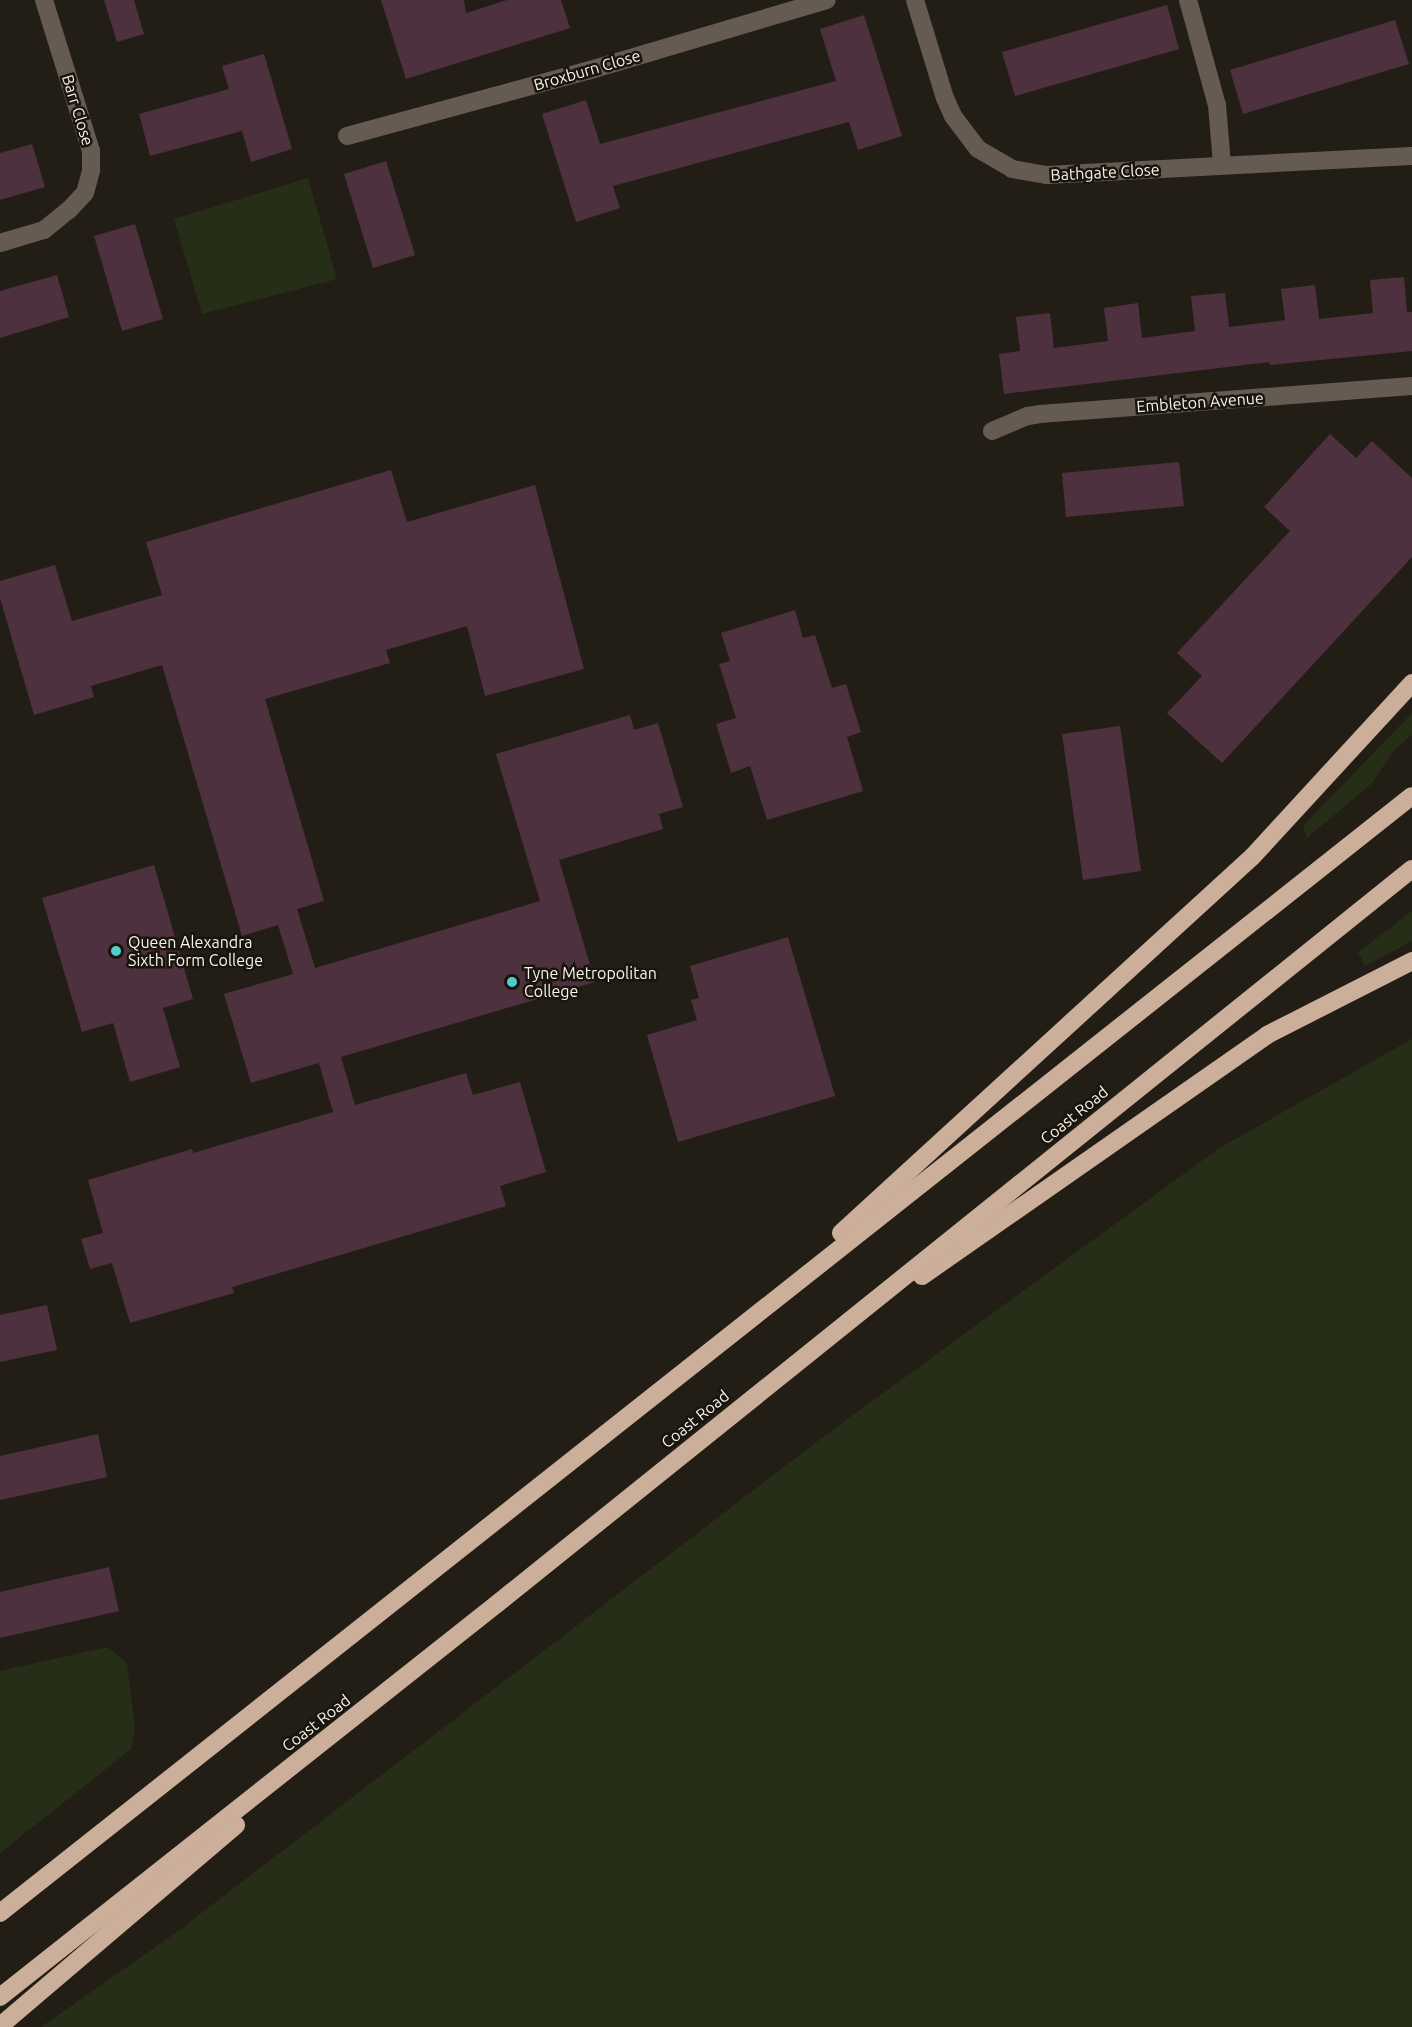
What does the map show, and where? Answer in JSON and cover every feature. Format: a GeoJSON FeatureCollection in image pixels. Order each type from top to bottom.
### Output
{"type":"FeatureCollection","features":[{"type":"Feature","properties":{"kind":"highway"},"geometry":{"type":"LineString","coordinates":[[726,1338],[1254,856],[1412,683]]}},
{"type":"Feature","properties":{"kind":"highway"},"geometry":{"type":"LineString","coordinates":[[0,1913],[1412,796]]}},
{"type":"Feature","properties":{"kind":"highway","name":"Coast Road"},"geometry":{"type":"LineString","coordinates":[[0,1997],[498,1603],[1412,868]]}},
{"type":"Feature","properties":{"kind":"highway"},"geometry":{"type":"LineString","coordinates":[[789,1369],[1267,1035],[1412,961]]}},
{"type":"Feature","properties":{"kind":"highway"},"geometry":{"type":"LineString","coordinates":[[0,2026],[498,1603]]}},
{"type":"Feature","properties":{"kind":"street","name":"Barr Close"},"geometry":{"type":"LineString","coordinates":[[0,243],[44,230],[69,210],[85,193],[91,170],[91,151],[44,0]]}},
{"type":"Feature","properties":{"kind":"street","name":"Broxburn Close"},"geometry":{"type":"LineString","coordinates":[[347,136],[587,70],[827,0]]}},
{"type":"Feature","properties":{"kind":"street","name":"Bathgate Close"},"geometry":{"type":"LineString","coordinates":[[915,0],[945,98],[953,116],[978,149],[1012,169],[1047,175],[1412,156]]}},
{"type":"Feature","properties":{"kind":"street"},"geometry":{"type":"LineString","coordinates":[[1188,0],[1217,105],[1222,165]]}},
{"type":"Feature","properties":{"kind":"street","name":"Embleton Avenue"},"geometry":{"type":"LineString","coordinates":[[992,431],[1040,414],[1412,386]]}},
{"type":"Feature","properties":{"kind":"green space"},"geometry":{"type":"Polygon","coordinates":[[[308,178],[337,279],[202,314],[174,219],[308,178]]]}},
{"type":"Feature","properties":{"kind":"green space"},"geometry":{"type":"Polygon","coordinates":[[[1412,713],[1412,735],[1396,748],[1371,784],[1307,838],[1303,826],[1412,713]]]}},
{"type":"Feature","properties":{"kind":"green space"},"geometry":{"type":"Polygon","coordinates":[[[1412,911],[1412,941],[1365,966],[1358,952],[1412,911]]]}},
{"type":"Feature","properties":{"kind":"green space"},"geometry":{"type":"Polygon","coordinates":[[[1412,1039],[1412,2027],[41,2027],[174,1934],[823,1437],[1218,1149],[1412,1039]]]}},
{"type":"Feature","properties":{"kind":"green space"},"geometry":{"type":"Polygon","coordinates":[[[107,1647],[127,1663],[135,1729],[131,1749],[0,1853],[0,1671],[107,1647]]]}},
{"type":"Feature","properties":{"kind":"building"},"geometry":{"type":"Polygon","coordinates":[[[104,0],[134,0],[144,34],[117,42],[104,0]]]}},
{"type":"Feature","properties":{"kind":"building"},"geometry":{"type":"Polygon","coordinates":[[[381,0],[464,0],[466,13],[507,0],[561,0],[570,28],[406,79],[381,0]]]}},
{"type":"Feature","properties":{"kind":"building"},"geometry":{"type":"Polygon","coordinates":[[[1167,5],[1179,49],[1015,96],[1002,52],[1167,5]]]}},
{"type":"Feature","properties":{"kind":"building"},"geometry":{"type":"Polygon","coordinates":[[[864,15],[902,136],[858,150],[849,122],[613,186],[620,208],[576,222],[542,114],[586,100],[600,144],[836,81],[820,29],[864,15]]]}},
{"type":"Feature","properties":{"kind":"building"},"geometry":{"type":"Polygon","coordinates":[[[1395,20],[1409,64],[1243,114],[1230,70],[1395,20]]]}},
{"type":"Feature","properties":{"kind":"building"},"geometry":{"type":"Polygon","coordinates":[[[264,54],[292,149],[251,162],[242,131],[150,156],[139,114],[229,89],[222,66],[264,54]]]}},
{"type":"Feature","properties":{"kind":"building"},"geometry":{"type":"Polygon","coordinates":[[[32,144],[45,187],[0,200],[0,153],[32,144]]]}},
{"type":"Feature","properties":{"kind":"building"},"geometry":{"type":"Polygon","coordinates":[[[386,161],[415,255],[373,268],[344,174],[386,161]]]}},
{"type":"Feature","properties":{"kind":"building"},"geometry":{"type":"Polygon","coordinates":[[[135,224],[163,319],[122,331],[94,236],[135,224]]]}},
{"type":"Feature","properties":{"kind":"building"},"geometry":{"type":"Polygon","coordinates":[[[57,275],[69,317],[0,338],[0,291],[57,275]]]}},
{"type":"Feature","properties":{"kind":"building"},"geometry":{"type":"Polygon","coordinates":[[[1404,277],[1407,312],[1412,312],[1412,351],[1270,365],[1269,362],[1004,394],[999,354],[1020,351],[1016,317],[1050,313],[1054,348],[1108,341],[1104,308],[1138,303],[1142,338],[1195,331],[1191,296],[1225,293],[1229,327],[1285,320],[1281,289],[1315,285],[1319,319],[1373,313],[1370,280],[1404,277]]]}},
{"type":"Feature","properties":{"kind":"building"},"geometry":{"type":"Polygon","coordinates":[[[1330,434],[1356,458],[1372,441],[1412,478],[1412,557],[1222,763],[1167,713],[1202,676],[1177,653],[1290,531],[1264,507],[1330,434]]]}},
{"type":"Feature","properties":{"kind":"building"},"geometry":{"type":"Polygon","coordinates":[[[1179,462],[1184,506],[1066,517],[1062,473],[1179,462]]]}},
{"type":"Feature","properties":{"kind":"building"},"geometry":{"type":"Polygon","coordinates":[[[391,470],[407,522],[535,485],[584,669],[485,696],[467,626],[386,650],[390,663],[265,699],[324,901],[297,909],[315,968],[540,901],[496,754],[630,715],[634,730],[658,723],[683,807],[659,814],[663,829],[559,860],[595,982],[341,1057],[355,1105],[466,1073],[473,1095],[520,1082],[546,1172],[500,1186],[506,1206],[232,1287],[234,1293],[130,1323],[112,1263],[90,1269],[81,1239],[103,1233],[88,1180],[192,1149],[193,1153],[333,1112],[319,1063],[251,1083],[224,994],[293,974],[278,925],[242,936],[162,665],[91,686],[94,697],[34,715],[0,598],[0,581],[55,565],[72,621],[162,595],[146,542],[391,470]]]}},
{"type":"Feature","properties":{"kind":"building"},"geometry":{"type":"Polygon","coordinates":[[[795,610],[803,638],[815,635],[832,688],[846,684],[861,732],[847,737],[863,791],[767,820],[750,766],[731,773],[716,724],[736,718],[719,664],[730,661],[721,633],[795,610]]]}},
{"type":"Feature","properties":{"kind":"building"},"geometry":{"type":"Polygon","coordinates":[[[1120,726],[1141,871],[1083,880],[1062,734],[1120,726]]]}},
{"type":"Feature","properties":{"kind":"building"},"geometry":{"type":"Polygon","coordinates":[[[154,865],[193,999],[163,1008],[180,1067],[130,1082],[113,1023],[82,1032],[42,898],[154,865]]]}},
{"type":"Feature","properties":{"kind":"building"},"geometry":{"type":"Polygon","coordinates":[[[788,937],[835,1096],[678,1142],[647,1035],[697,1020],[691,1000],[699,998],[690,966],[788,937]]]}},
{"type":"Feature","properties":{"kind":"building"},"geometry":{"type":"Polygon","coordinates":[[[47,1305],[57,1350],[0,1362],[0,1315],[47,1305]]]}},
{"type":"Feature","properties":{"kind":"building"},"geometry":{"type":"Polygon","coordinates":[[[98,1434],[107,1477],[0,1500],[0,1456],[98,1434]]]}},
{"type":"Feature","properties":{"kind":"building"},"geometry":{"type":"Polygon","coordinates":[[[109,1567],[119,1611],[0,1638],[0,1592],[109,1567]]]}},
{"type":"Feature","properties":{"kind":"place","name":"Queen Alexandra Sixth Form College"},"geometry":{"type":"Point","coordinates":[116,951]}},
{"type":"Feature","properties":{"kind":"place","name":"Tyne Metropolitan College"},"geometry":{"type":"Point","coordinates":[512,982]}}]}
